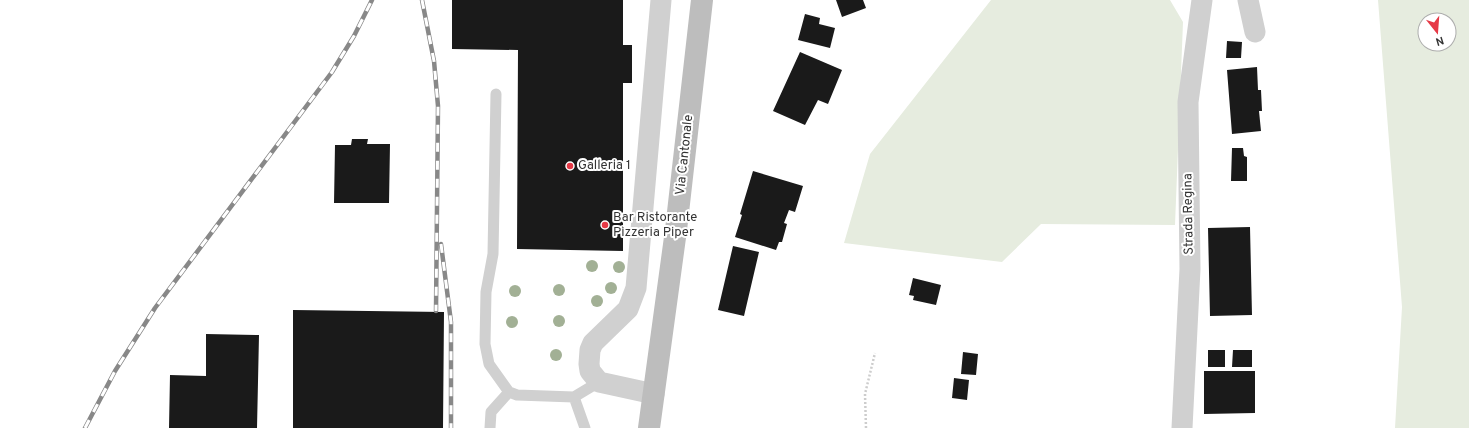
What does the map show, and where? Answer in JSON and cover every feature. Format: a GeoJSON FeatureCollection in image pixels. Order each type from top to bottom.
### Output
{"type":"FeatureCollection","features":[{"type":"Feature","properties":{"kind":"main road","name":"Via Cantonale"},"geometry":{"type":"LineString","coordinates":[[649,428],[676,230],[702,0]]}},
{"type":"Feature","properties":{"kind":"street"},"geometry":{"type":"LineString","coordinates":[[654,394],[599,382],[590,371],[590,350],[598,338],[628,309],[636,288],[661,0]]}},
{"type":"Feature","properties":{"kind":"street","name":"Strada Regina"},"geometry":{"type":"LineString","coordinates":[[1182,428],[1190,269],[1188,102],[1202,0]]}},
{"type":"Feature","properties":{"kind":"street"},"geometry":{"type":"LineString","coordinates":[[1248,0],[1254,32]]}},
{"type":"Feature","properties":{"kind":"lane"},"geometry":{"type":"LineString","coordinates":[[496,94],[493,254],[486,292],[485,344],[489,364],[509,392],[516,395],[574,397],[599,382]]}},
{"type":"Feature","properties":{"kind":"lane"},"geometry":{"type":"LineString","coordinates":[[490,428],[491,412],[509,392]]}},
{"type":"Feature","properties":{"kind":"lane"},"geometry":{"type":"LineString","coordinates":[[574,397],[585,428]]}},
{"type":"Feature","properties":{"kind":"path"},"geometry":{"type":"LineString","coordinates":[[866,428],[865,394],[875,353]]}},
{"type":"Feature","properties":{"kind":"shaded area"},"geometry":{"type":"Polygon","coordinates":[[[991,0],[1170,0],[1183,22],[1175,225],[1041,224],[1002,262],[844,243],[870,154],[991,0]]]}},
{"type":"Feature","properties":{"kind":"shaded area"},"geometry":{"type":"Polygon","coordinates":[[[1378,0],[1469,0],[1469,428],[1395,428],[1402,307],[1378,0]]]}},
{"type":"Feature","properties":{"kind":"building","name":"Galleria 1"},"geometry":{"type":"Polygon","coordinates":[[[452,0],[623,0],[623,45],[632,45],[632,83],[623,83],[623,251],[517,249],[518,50],[452,49],[452,0]]]}},
{"type":"Feature","properties":{"kind":"building"},"geometry":{"type":"Polygon","coordinates":[[[836,0],[863,0],[866,8],[842,17],[836,0]]]}},
{"type":"Feature","properties":{"kind":"building"},"geometry":{"type":"Polygon","coordinates":[[[805,14],[820,18],[819,24],[835,28],[830,48],[798,40],[805,14]]]}},
{"type":"Feature","properties":{"kind":"building"},"geometry":{"type":"Polygon","coordinates":[[[1227,41],[1242,42],[1241,58],[1226,58],[1227,41]]]}},
{"type":"Feature","properties":{"kind":"building"},"geometry":{"type":"Polygon","coordinates":[[[800,52],[842,70],[828,104],[818,100],[805,125],[773,111],[800,52]]]}},
{"type":"Feature","properties":{"kind":"building"},"geometry":{"type":"Polygon","coordinates":[[[1257,67],[1258,90],[1261,90],[1262,111],[1259,111],[1261,131],[1232,134],[1227,70],[1257,67]]]}},
{"type":"Feature","properties":{"kind":"building"},"geometry":{"type":"Polygon","coordinates":[[[352,139],[368,139],[367,144],[390,144],[389,203],[334,203],[335,145],[351,145],[352,139]]]}},
{"type":"Feature","properties":{"kind":"building"},"geometry":{"type":"Polygon","coordinates":[[[1232,148],[1243,148],[1244,156],[1247,157],[1247,181],[1231,181],[1232,148]]]}},
{"type":"Feature","properties":{"kind":"building"},"geometry":{"type":"Polygon","coordinates":[[[753,171],[803,186],[795,212],[789,210],[784,223],[787,224],[782,242],[779,242],[776,250],[735,237],[742,215],[740,214],[753,171]]]}},
{"type":"Feature","properties":{"kind":"building"},"geometry":{"type":"Polygon","coordinates":[[[1250,227],[1252,315],[1210,316],[1208,228],[1250,227]]]}},
{"type":"Feature","properties":{"kind":"building"},"geometry":{"type":"Polygon","coordinates":[[[733,246],[759,252],[744,316],[718,310],[733,246]]]}},
{"type":"Feature","properties":{"kind":"building"},"geometry":{"type":"Polygon","coordinates":[[[913,278],[941,285],[936,305],[913,300],[914,296],[909,295],[913,278]]]}},
{"type":"Feature","properties":{"kind":"building"},"geometry":{"type":"Polygon","coordinates":[[[293,310],[444,312],[443,428],[293,428],[293,310]]]}},
{"type":"Feature","properties":{"kind":"building"},"geometry":{"type":"Polygon","coordinates":[[[206,334],[259,335],[257,428],[169,428],[170,375],[206,376],[206,334]]]}},
{"type":"Feature","properties":{"kind":"building"},"geometry":{"type":"Polygon","coordinates":[[[1208,350],[1225,350],[1225,367],[1208,367],[1208,350]]]}},
{"type":"Feature","properties":{"kind":"building"},"geometry":{"type":"Polygon","coordinates":[[[1233,350],[1252,350],[1252,367],[1232,367],[1233,350]]]}},
{"type":"Feature","properties":{"kind":"building"},"geometry":{"type":"Polygon","coordinates":[[[963,352],[978,354],[976,375],[961,374],[963,352]]]}},
{"type":"Feature","properties":{"kind":"building"},"geometry":{"type":"Polygon","coordinates":[[[1204,371],[1255,371],[1255,413],[1204,414],[1204,371]]]}},
{"type":"Feature","properties":{"kind":"building"},"geometry":{"type":"Polygon","coordinates":[[[954,378],[969,380],[967,400],[952,398],[954,378]]]}},
{"type":"Feature","properties":{"kind":"railway"},"geometry":{"type":"LineString","coordinates":[[85,428],[115,371],[155,308],[332,72],[354,36],[372,0]]}},
{"type":"Feature","properties":{"kind":"railway"},"geometry":{"type":"LineString","coordinates":[[422,0],[434,61],[438,106],[436,311]]}},
{"type":"Feature","properties":{"kind":"railway"},"geometry":{"type":"LineString","coordinates":[[441,244],[451,322],[451,428]]}},
{"type":"Feature","properties":{"kind":"place","name":"Galleria 1"},"geometry":{"type":"Point","coordinates":[570,166]}},
{"type":"Feature","properties":{"kind":"place","name":"Bar Ristorante Pizzeria Piper"},"geometry":{"type":"Point","coordinates":[605,225]}}]}
